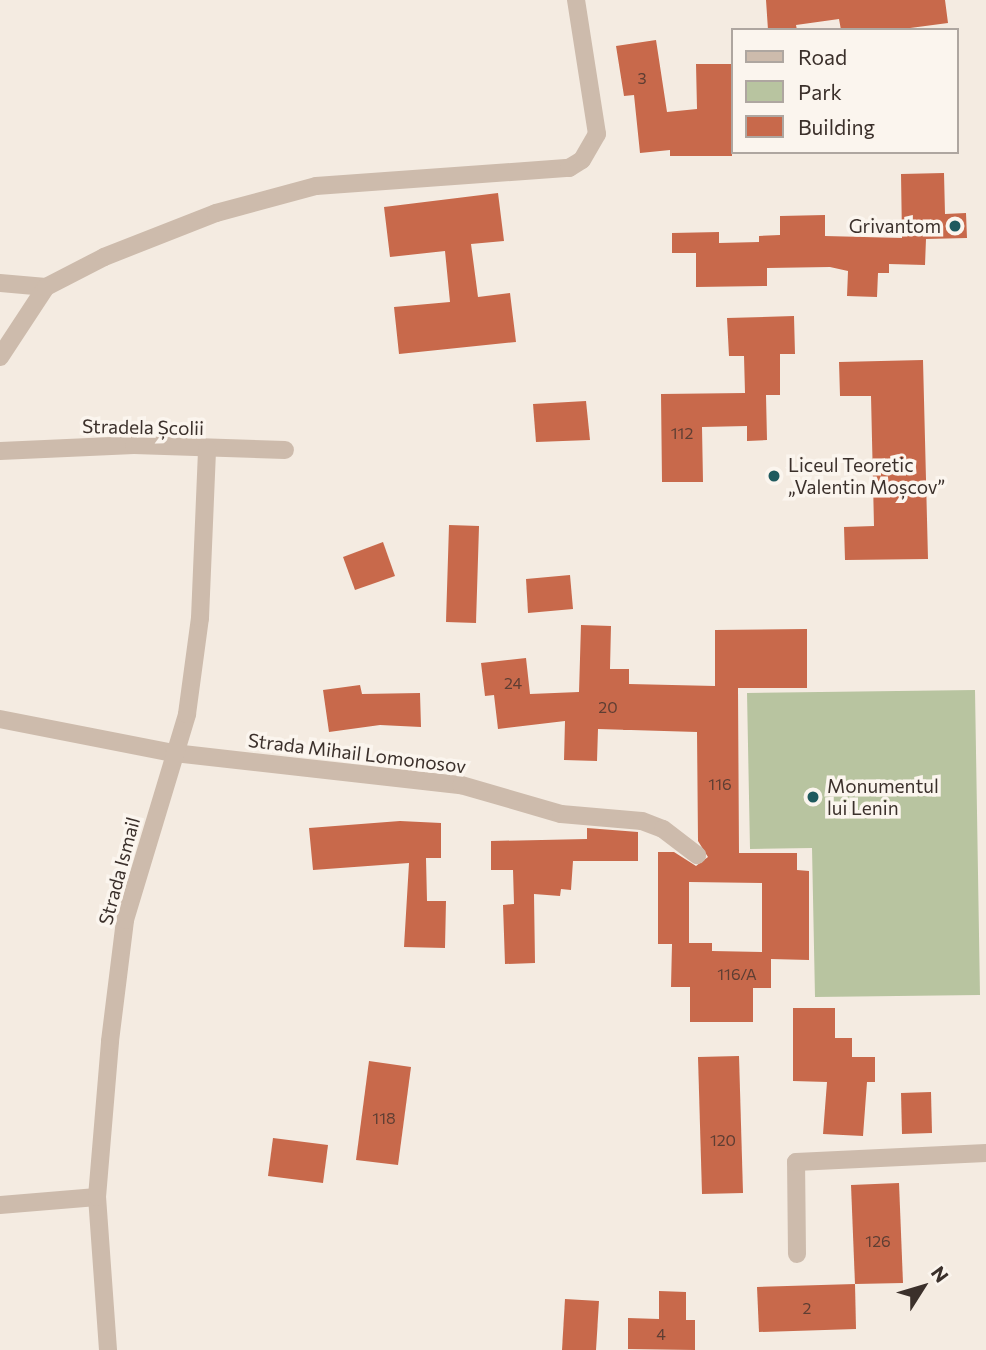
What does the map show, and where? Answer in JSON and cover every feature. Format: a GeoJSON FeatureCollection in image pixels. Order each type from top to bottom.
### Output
{"type":"FeatureCollection","features":[{"type":"Feature","properties":{"kind":"street"},"geometry":{"type":"LineString","coordinates":[[0,357],[46,287],[104,257],[216,213],[316,186],[569,168],[582,160],[597,134],[576,0]]}},
{"type":"Feature","properties":{"kind":"street"},"geometry":{"type":"LineString","coordinates":[[0,283],[46,287]]}},
{"type":"Feature","properties":{"kind":"street","name":"Stradela Școlii"},"geometry":{"type":"LineString","coordinates":[[0,450],[134,445],[285,450]]}},
{"type":"Feature","properties":{"kind":"street","name":"Strada Ismail"},"geometry":{"type":"LineString","coordinates":[[108,1350],[97,1197],[125,920],[187,714],[200,618],[207,449]]}},
{"type":"Feature","properties":{"kind":"street","name":"Strada Mihail Lomonosov"},"geometry":{"type":"LineString","coordinates":[[0,719],[174,753],[461,785],[561,814],[642,821],[663,829],[697,855]]}},
{"type":"Feature","properties":{"kind":"street"},"geometry":{"type":"LineString","coordinates":[[797,1254],[796,1162],[986,1153]]}},
{"type":"Feature","properties":{"kind":"street"},"geometry":{"type":"LineString","coordinates":[[0,1205],[97,1197]]}},
{"type":"Feature","properties":{"kind":"green space"},"geometry":{"type":"Polygon","coordinates":[[[975,690],[980,995],[815,997],[812,848],[750,849],[747,693],[975,690]]]}},
{"type":"Feature","properties":{"kind":"building"},"geometry":{"type":"Polygon","coordinates":[[[766,0],[945,0],[948,23],[910,28],[841,28],[839,19],[796,25],[797,28],[768,28],[766,0]]]}},
{"type":"Feature","properties":{"kind":"building"},"geometry":{"type":"Polygon","coordinates":[[[656,40],[667,112],[697,109],[696,64],[730,64],[732,156],[670,156],[670,150],[640,153],[634,95],[624,96],[616,46],[656,40]]]}},
{"type":"Feature","properties":{"kind":"building"},"geometry":{"type":"Polygon","coordinates":[[[944,173],[945,214],[966,213],[967,238],[926,239],[925,265],[889,264],[889,273],[878,273],[877,297],[847,296],[848,271],[830,267],[767,268],[767,286],[696,287],[696,253],[672,253],[672,233],[719,232],[719,243],[759,242],[759,236],[780,235],[780,216],[825,215],[825,236],[902,238],[901,174],[944,173]]]}},
{"type":"Feature","properties":{"kind":"building"},"geometry":{"type":"Polygon","coordinates":[[[498,193],[504,241],[471,244],[478,297],[510,293],[516,342],[399,354],[394,307],[450,302],[445,251],[390,257],[384,207],[498,193]]]}},
{"type":"Feature","properties":{"kind":"building"},"geometry":{"type":"Polygon","coordinates":[[[794,316],[795,354],[780,354],[780,395],[766,395],[767,440],[747,441],[747,426],[702,427],[703,482],[662,482],[661,394],[745,393],[744,356],[729,356],[727,318],[794,316]]]}},
{"type":"Feature","properties":{"kind":"building"},"geometry":{"type":"Polygon","coordinates":[[[923,360],[928,559],[845,560],[844,527],[874,526],[871,396],[840,396],[839,362],[923,360]]]}},
{"type":"Feature","properties":{"kind":"building"},"geometry":{"type":"Polygon","coordinates":[[[586,401],[590,440],[536,442],[533,404],[586,401]]]}},
{"type":"Feature","properties":{"kind":"building"},"geometry":{"type":"Polygon","coordinates":[[[449,525],[479,526],[476,623],[446,622],[449,525]]]}},
{"type":"Feature","properties":{"kind":"building"},"geometry":{"type":"Polygon","coordinates":[[[383,542],[395,576],[355,590],[343,557],[383,542]]]}},
{"type":"Feature","properties":{"kind":"building"},"geometry":{"type":"Polygon","coordinates":[[[570,575],[573,609],[528,613],[526,579],[570,575]]]}},
{"type":"Feature","properties":{"kind":"building"},"geometry":{"type":"Polygon","coordinates":[[[581,625],[611,626],[610,669],[629,669],[629,684],[715,686],[715,630],[807,629],[807,688],[738,688],[739,853],[797,853],[797,870],[809,871],[809,960],[771,959],[771,988],[753,988],[753,1022],[690,1022],[690,987],[671,987],[672,944],[658,944],[658,852],[674,852],[696,866],[708,857],[698,841],[697,732],[598,729],[597,761],[564,760],[565,721],[498,729],[494,695],[485,696],[481,663],[526,658],[530,694],[579,692],[581,625]],[[689,882],[689,943],[712,943],[712,951],[762,952],[762,883],[689,882]]]}},
{"type":"Feature","properties":{"kind":"building"},"geometry":{"type":"Polygon","coordinates":[[[360,685],[362,694],[420,693],[421,727],[380,725],[329,732],[323,690],[360,685]]]}},
{"type":"Feature","properties":{"kind":"building"},"geometry":{"type":"Polygon","coordinates":[[[400,821],[441,823],[441,858],[426,858],[427,901],[446,901],[445,948],[404,947],[409,863],[313,870],[309,828],[400,821]]]}},
{"type":"Feature","properties":{"kind":"building"},"geometry":{"type":"Polygon","coordinates":[[[587,828],[638,832],[638,861],[573,861],[571,890],[561,889],[560,896],[534,894],[535,963],[505,964],[503,905],[514,904],[513,870],[491,870],[491,841],[587,839],[587,828]]]}},
{"type":"Feature","properties":{"kind":"building"},"geometry":{"type":"Polygon","coordinates":[[[793,1008],[835,1008],[835,1038],[852,1038],[852,1057],[875,1057],[875,1082],[867,1082],[863,1136],[823,1134],[827,1082],[793,1081],[793,1008]]]}},
{"type":"Feature","properties":{"kind":"building"},"geometry":{"type":"Polygon","coordinates":[[[739,1056],[743,1193],[702,1194],[698,1057],[739,1056]]]}},
{"type":"Feature","properties":{"kind":"building"},"geometry":{"type":"Polygon","coordinates":[[[369,1061],[411,1067],[398,1165],[356,1160],[369,1061]]]}},
{"type":"Feature","properties":{"kind":"building"},"geometry":{"type":"Polygon","coordinates":[[[931,1092],[932,1133],[902,1134],[901,1093],[931,1092]]]}},
{"type":"Feature","properties":{"kind":"building"},"geometry":{"type":"Polygon","coordinates":[[[273,1138],[328,1145],[323,1183],[268,1176],[273,1138]]]}},
{"type":"Feature","properties":{"kind":"building"},"geometry":{"type":"Polygon","coordinates":[[[899,1183],[903,1283],[855,1284],[851,1185],[899,1183]]]}},
{"type":"Feature","properties":{"kind":"building"},"geometry":{"type":"Polygon","coordinates":[[[855,1284],[856,1329],[759,1332],[757,1287],[855,1284]]]}},
{"type":"Feature","properties":{"kind":"building"},"geometry":{"type":"Polygon","coordinates":[[[659,1291],[686,1292],[686,1320],[695,1320],[695,1350],[628,1349],[628,1318],[659,1319],[659,1291]]]}},
{"type":"Feature","properties":{"kind":"building"},"geometry":{"type":"Polygon","coordinates":[[[565,1299],[599,1301],[596,1350],[562,1350],[565,1299]]]}},
{"type":"Feature","properties":{"kind":"place","name":"Grivantom"},"geometry":{"type":"Point","coordinates":[955,226]}},
{"type":"Feature","properties":{"kind":"place","name":"Liceul Teoretic „Valentin Moșcov”"},"geometry":{"type":"Point","coordinates":[774,476]}},
{"type":"Feature","properties":{"kind":"place","name":"Monumentul lui Lenin"},"geometry":{"type":"Point","coordinates":[813,797]}}]}
